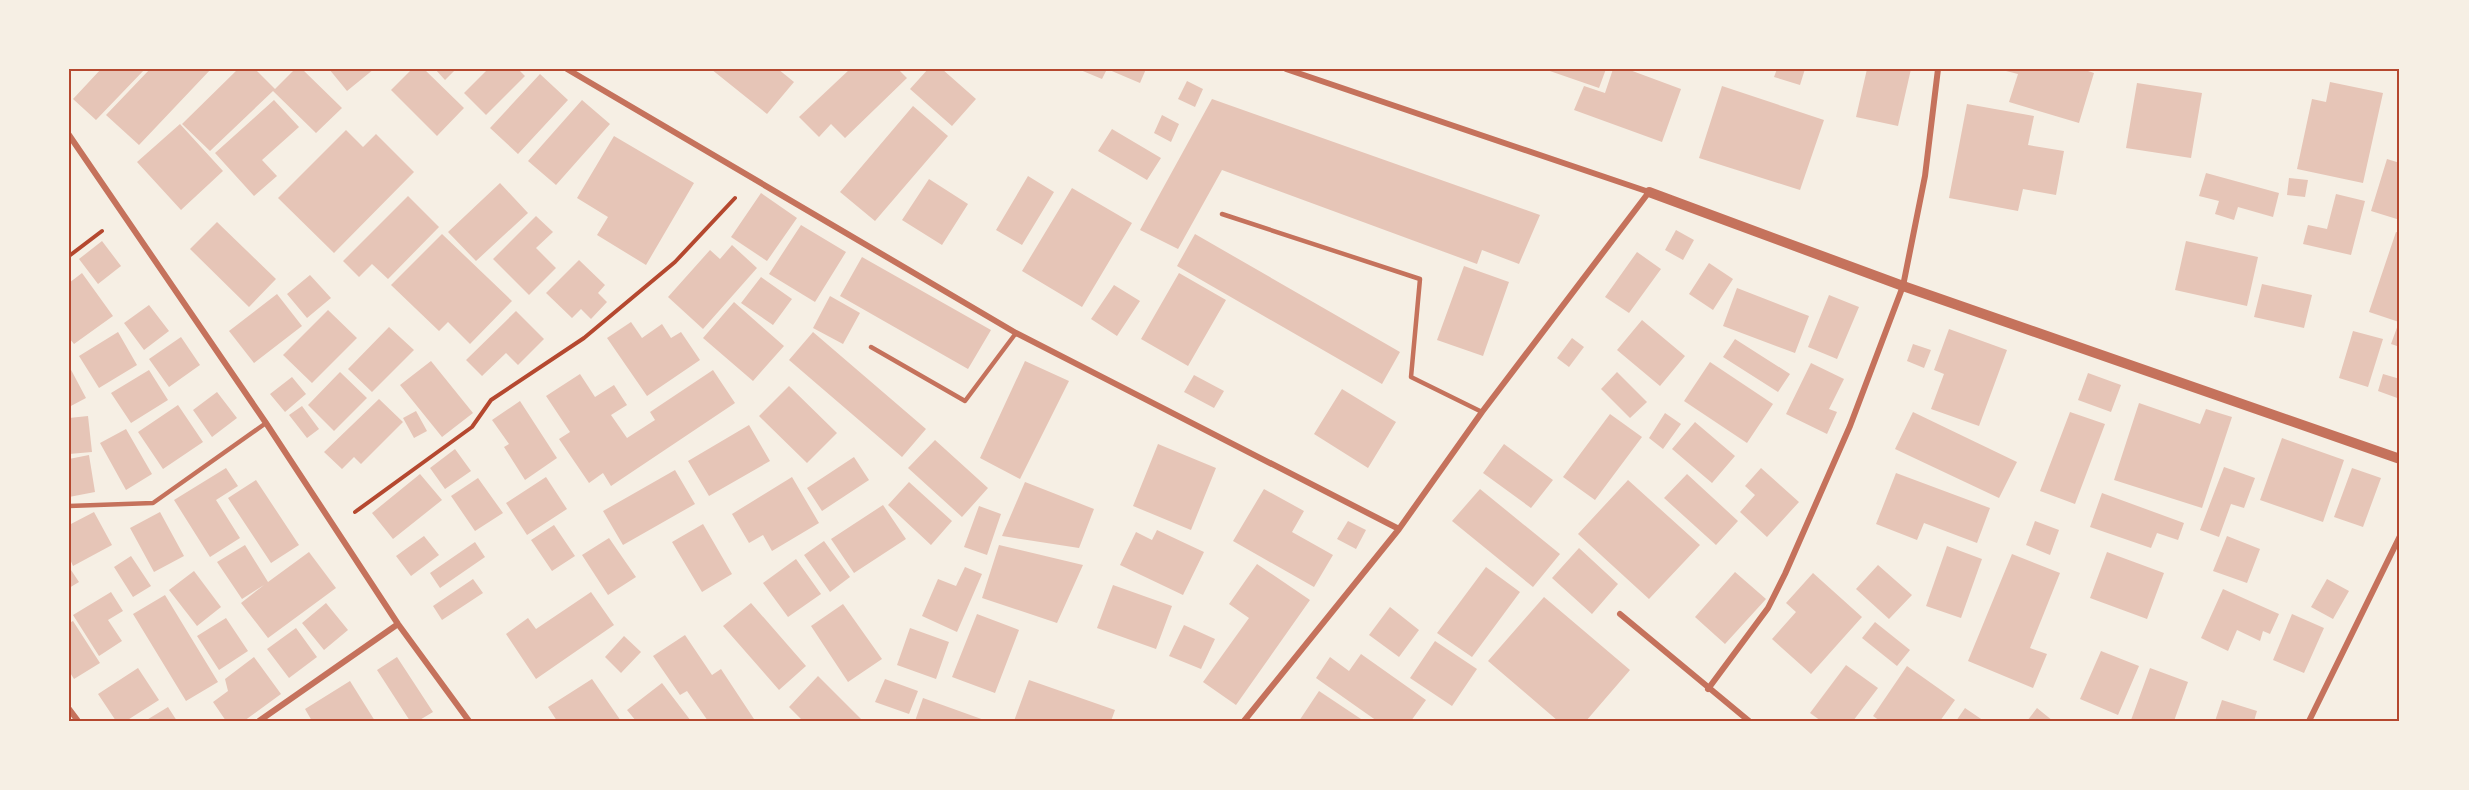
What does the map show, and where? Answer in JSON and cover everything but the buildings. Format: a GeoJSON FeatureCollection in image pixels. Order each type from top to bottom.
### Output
{"type":"FeatureCollection","features":[{"type":"Feature","properties":{"kind":"street"},"geometry":{"type":"LineString","coordinates":[[567,69],[1016,333],[1399,529]]}},
{"type":"Feature","properties":{"kind":"street"},"geometry":{"type":"LineString","coordinates":[[1286,69],[1648,192],[1904,286],[2400,459]]}},
{"type":"Feature","properties":{"kind":"street"},"geometry":{"type":"LineString","coordinates":[[1708,689],[1768,608],[1785,574],[1850,426],[1904,286],[1925,176],[1938,69]]}},
{"type":"Feature","properties":{"kind":"street"},"geometry":{"type":"LineString","coordinates":[[69,135],[266,423],[398,624],[469,721]]}},
{"type":"Feature","properties":{"kind":"street"},"geometry":{"type":"LineString","coordinates":[[1244,721],[1399,529],[1482,412],[1648,192]]}},
{"type":"Feature","properties":{"kind":"street"},"geometry":{"type":"LineString","coordinates":[[2309,721],[2400,536]]}},
{"type":"Feature","properties":{"kind":"street"},"geometry":{"type":"LineString","coordinates":[[1620,614],[1749,721]]}},
{"type":"Feature","properties":{"kind":"street"},"geometry":{"type":"LineString","coordinates":[[259,721],[398,624]]}},
{"type":"Feature","properties":{"kind":"street"},"geometry":{"type":"LineString","coordinates":[[69,709],[78,721]]}},
{"type":"Feature","properties":{"kind":"lane"},"geometry":{"type":"LineString","coordinates":[[1222,213],[1420,279],[1411,377],[1482,412]]}},
{"type":"Feature","properties":{"kind":"lane"},"geometry":{"type":"LineString","coordinates":[[871,347],[965,401],[1016,333]]}},
{"type":"Feature","properties":{"kind":"lane"},"geometry":{"type":"LineString","coordinates":[[69,506],[153,503],[266,423]]}},
{"type":"Feature","properties":{"kind":"path"},"geometry":{"type":"LineString","coordinates":[[334,527],[472,427],[491,400],[584,338],[675,262],[752,179]]}},
{"type":"Feature","properties":{"kind":"path"},"geometry":{"type":"LineString","coordinates":[[69,256],[124,215]]}}]}
